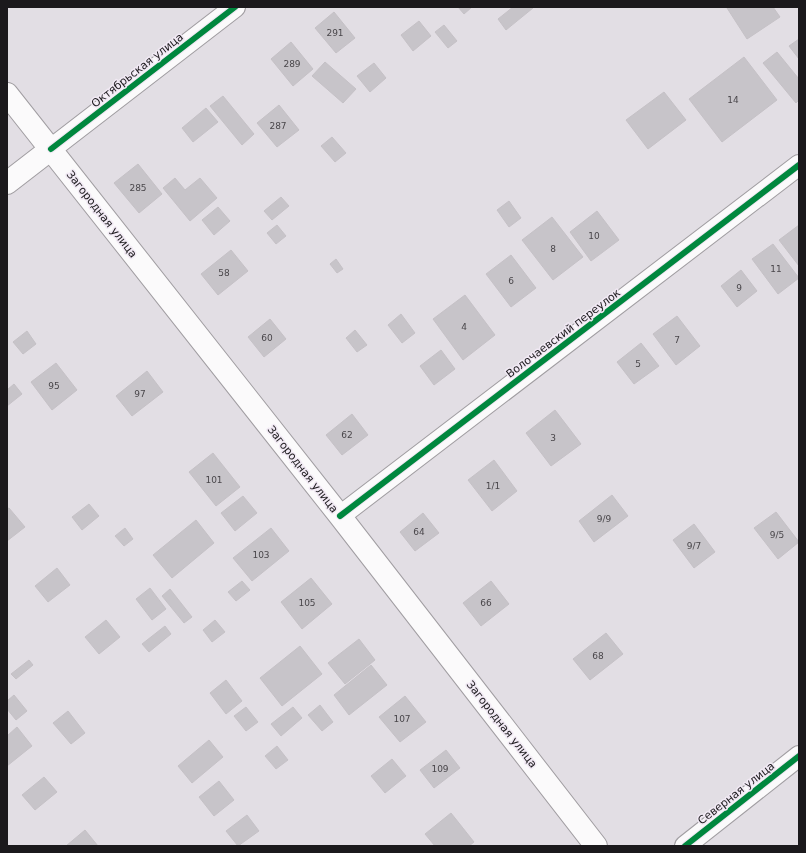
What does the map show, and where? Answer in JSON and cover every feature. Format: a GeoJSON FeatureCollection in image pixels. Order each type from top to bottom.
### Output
{"type":"FeatureCollection","features":[{"type":"Feature","properties":{"kind":"main road","name":"Загородная улица"},"geometry":{"type":"LineString","coordinates":[[7,94],[340,516],[596,846]]}},
{"type":"Feature","properties":{"kind":"main road","name":"Октябрьская улица"},"geometry":{"type":"LineString","coordinates":[[7,183],[51,149]]}},
{"type":"Feature","properties":{"kind":"street","name":"Октябрьская улица"},"geometry":{"type":"LineString","coordinates":[[51,149],[235,7]]}},
{"type":"Feature","properties":{"kind":"street","name":"Волочаевский переулок"},"geometry":{"type":"LineString","coordinates":[[340,516],[799,165]]}},
{"type":"Feature","properties":{"kind":"street","name":"Северная улица"},"geometry":{"type":"LineString","coordinates":[[685,846],[799,756]]}},
{"type":"Feature","properties":{"kind":"building"},"geometry":{"type":"Polygon","coordinates":[[[458,7],[472,7],[464,14],[458,7]]]}},
{"type":"Feature","properties":{"kind":"building"},"geometry":{"type":"Polygon","coordinates":[[[513,7],[533,8],[506,30],[498,19],[513,7]]]}},
{"type":"Feature","properties":{"kind":"building"},"geometry":{"type":"Polygon","coordinates":[[[773,7],[780,17],[747,39],[727,8],[773,7]]]}},
{"type":"Feature","properties":{"kind":"building"},"geometry":{"type":"Polygon","coordinates":[[[334,12],[355,38],[336,53],[315,28],[334,12]]]}},
{"type":"Feature","properties":{"kind":"building"},"geometry":{"type":"Polygon","coordinates":[[[419,21],[431,36],[413,51],[401,35],[419,21]]]}},
{"type":"Feature","properties":{"kind":"building"},"geometry":{"type":"Polygon","coordinates":[[[444,25],[457,41],[448,48],[435,32],[444,25]]]}},
{"type":"Feature","properties":{"kind":"building"},"geometry":{"type":"Polygon","coordinates":[[[799,39],[799,59],[789,46],[799,39]]]}},
{"type":"Feature","properties":{"kind":"building"},"geometry":{"type":"Polygon","coordinates":[[[291,42],[313,69],[293,86],[271,59],[291,42]]]}},
{"type":"Feature","properties":{"kind":"building"},"geometry":{"type":"Polygon","coordinates":[[[777,52],[799,79],[799,100],[796,103],[763,63],[777,52]]]}},
{"type":"Feature","properties":{"kind":"building"},"geometry":{"type":"Polygon","coordinates":[[[744,57],[777,100],[722,142],[689,99],[744,57]]]}},
{"type":"Feature","properties":{"kind":"building"},"geometry":{"type":"Polygon","coordinates":[[[325,62],[356,89],[343,103],[312,76],[325,62]]]}},
{"type":"Feature","properties":{"kind":"building"},"geometry":{"type":"Polygon","coordinates":[[[374,63],[386,78],[370,92],[357,76],[374,63]]]}},
{"type":"Feature","properties":{"kind":"building"},"geometry":{"type":"Polygon","coordinates":[[[664,92],[686,120],[648,149],[626,120],[664,92]]]}},
{"type":"Feature","properties":{"kind":"building"},"geometry":{"type":"Polygon","coordinates":[[[223,96],[254,134],[242,145],[210,106],[223,96]]]}},
{"type":"Feature","properties":{"kind":"building"},"geometry":{"type":"Polygon","coordinates":[[[279,105],[299,130],[277,147],[257,123],[279,105]]]}},
{"type":"Feature","properties":{"kind":"building"},"geometry":{"type":"Polygon","coordinates":[[[206,108],[218,122],[193,142],[182,128],[206,108]]]}},
{"type":"Feature","properties":{"kind":"building"},"geometry":{"type":"Polygon","coordinates":[[[332,137],[346,153],[335,162],[321,146],[332,137]]]}},
{"type":"Feature","properties":{"kind":"building"},"geometry":{"type":"Polygon","coordinates":[[[138,164],[162,194],[139,213],[114,183],[138,164]]]}},
{"type":"Feature","properties":{"kind":"building"},"geometry":{"type":"Polygon","coordinates":[[[175,178],[185,190],[200,178],[217,198],[190,221],[163,188],[175,178]]]}},
{"type":"Feature","properties":{"kind":"building"},"geometry":{"type":"Polygon","coordinates":[[[281,197],[289,206],[272,220],[264,211],[281,197]]]}},
{"type":"Feature","properties":{"kind":"building"},"geometry":{"type":"Polygon","coordinates":[[[509,201],[521,218],[509,227],[497,210],[509,201]]]}},
{"type":"Feature","properties":{"kind":"building"},"geometry":{"type":"Polygon","coordinates":[[[218,207],[230,221],[214,235],[202,220],[218,207]]]}},
{"type":"Feature","properties":{"kind":"building"},"geometry":{"type":"Polygon","coordinates":[[[597,211],[619,240],[591,261],[570,232],[597,211]]]}},
{"type":"Feature","properties":{"kind":"building"},"geometry":{"type":"Polygon","coordinates":[[[552,217],[583,257],[553,280],[522,240],[552,217]]]}},
{"type":"Feature","properties":{"kind":"building"},"geometry":{"type":"Polygon","coordinates":[[[277,225],[286,236],[276,244],[267,233],[277,225]]]}},
{"type":"Feature","properties":{"kind":"building"},"geometry":{"type":"Polygon","coordinates":[[[799,225],[799,266],[779,240],[799,225]]]}},
{"type":"Feature","properties":{"kind":"building"},"geometry":{"type":"Polygon","coordinates":[[[773,244],[799,278],[778,294],[752,259],[773,244]]]}},
{"type":"Feature","properties":{"kind":"building"},"geometry":{"type":"Polygon","coordinates":[[[231,250],[248,271],[218,295],[201,274],[231,250]]]}},
{"type":"Feature","properties":{"kind":"building"},"geometry":{"type":"Polygon","coordinates":[[[511,255],[536,288],[511,307],[486,274],[511,255]]]}},
{"type":"Feature","properties":{"kind":"building"},"geometry":{"type":"Polygon","coordinates":[[[336,259],[343,269],[337,273],[330,264],[336,259]]]}},
{"type":"Feature","properties":{"kind":"building"},"geometry":{"type":"Polygon","coordinates":[[[741,270],[757,291],[737,307],[721,286],[741,270]]]}},
{"type":"Feature","properties":{"kind":"building"},"geometry":{"type":"Polygon","coordinates":[[[465,295],[495,335],[463,360],[433,319],[465,295]]]}},
{"type":"Feature","properties":{"kind":"building"},"geometry":{"type":"Polygon","coordinates":[[[401,314],[415,333],[402,343],[388,325],[401,314]]]}},
{"type":"Feature","properties":{"kind":"building"},"geometry":{"type":"Polygon","coordinates":[[[677,316],[700,346],[676,365],[653,334],[677,316]]]}},
{"type":"Feature","properties":{"kind":"building"},"geometry":{"type":"Polygon","coordinates":[[[270,319],[286,339],[264,357],[248,337],[270,319]]]}},
{"type":"Feature","properties":{"kind":"building"},"geometry":{"type":"Polygon","coordinates":[[[355,330],[367,345],[357,352],[346,338],[355,330]]]}},
{"type":"Feature","properties":{"kind":"building"},"geometry":{"type":"Polygon","coordinates":[[[27,331],[36,344],[23,354],[13,342],[27,331]]]}},
{"type":"Feature","properties":{"kind":"building"},"geometry":{"type":"Polygon","coordinates":[[[641,343],[659,366],[634,384],[617,362],[641,343]]]}},
{"type":"Feature","properties":{"kind":"building"},"geometry":{"type":"Polygon","coordinates":[[[441,350],[455,369],[434,385],[420,366],[441,350]]]}},
{"type":"Feature","properties":{"kind":"building"},"geometry":{"type":"Polygon","coordinates":[[[56,363],[77,390],[52,410],[31,382],[56,363]]]}},
{"type":"Feature","properties":{"kind":"building"},"geometry":{"type":"Polygon","coordinates":[[[147,371],[163,392],[132,416],[116,396],[147,371]]]}},
{"type":"Feature","properties":{"kind":"building"},"geometry":{"type":"Polygon","coordinates":[[[14,384],[22,394],[7,406],[7,390],[14,384]]]}},
{"type":"Feature","properties":{"kind":"building"},"geometry":{"type":"Polygon","coordinates":[[[555,410],[581,444],[551,466],[526,433],[555,410]]]}},
{"type":"Feature","properties":{"kind":"building"},"geometry":{"type":"Polygon","coordinates":[[[352,414],[368,435],[342,455],[326,435],[352,414]]]}},
{"type":"Feature","properties":{"kind":"building"},"geometry":{"type":"Polygon","coordinates":[[[213,453],[240,487],[216,506],[189,472],[213,453]]]}},
{"type":"Feature","properties":{"kind":"building"},"geometry":{"type":"Polygon","coordinates":[[[494,460],[517,491],[492,511],[468,480],[494,460]]]}},
{"type":"Feature","properties":{"kind":"building"},"geometry":{"type":"Polygon","coordinates":[[[612,495],[628,516],[594,542],[579,521],[612,495]]]}},
{"type":"Feature","properties":{"kind":"building"},"geometry":{"type":"Polygon","coordinates":[[[243,496],[257,513],[235,531],[221,513],[243,496]]]}},
{"type":"Feature","properties":{"kind":"building"},"geometry":{"type":"Polygon","coordinates":[[[89,504],[99,516],[82,530],[72,517],[89,504]]]}},
{"type":"Feature","properties":{"kind":"building"},"geometry":{"type":"Polygon","coordinates":[[[9,508],[25,527],[7,541],[7,509],[9,508]]]}},
{"type":"Feature","properties":{"kind":"building"},"geometry":{"type":"Polygon","coordinates":[[[776,512],[799,542],[778,559],[754,528],[776,512]]]}},
{"type":"Feature","properties":{"kind":"building"},"geometry":{"type":"Polygon","coordinates":[[[423,513],[439,533],[415,551],[400,532],[423,513]]]}},
{"type":"Feature","properties":{"kind":"building"},"geometry":{"type":"Polygon","coordinates":[[[196,520],[214,543],[172,578],[153,555],[196,520]]]}},
{"type":"Feature","properties":{"kind":"building"},"geometry":{"type":"Polygon","coordinates":[[[694,524],[715,552],[694,568],[673,540],[694,524]]]}},
{"type":"Feature","properties":{"kind":"building"},"geometry":{"type":"Polygon","coordinates":[[[125,528],[133,539],[124,546],[115,536],[125,528]]]}},
{"type":"Feature","properties":{"kind":"building"},"geometry":{"type":"Polygon","coordinates":[[[271,528],[289,551],[252,581],[233,558],[271,528]]]}},
{"type":"Feature","properties":{"kind":"building"},"geometry":{"type":"Polygon","coordinates":[[[57,568],[70,585],[48,602],[35,586],[57,568]]]}},
{"type":"Feature","properties":{"kind":"building"},"geometry":{"type":"Polygon","coordinates":[[[311,578],[332,604],[302,629],[281,602],[311,578]]]}},
{"type":"Feature","properties":{"kind":"building"},"geometry":{"type":"Polygon","coordinates":[[[242,581],[250,590],[236,601],[228,592],[242,581]]]}},
{"type":"Feature","properties":{"kind":"building"},"geometry":{"type":"Polygon","coordinates":[[[491,581],[509,604],[481,626],[463,603],[491,581]]]}},
{"type":"Feature","properties":{"kind":"building"},"geometry":{"type":"Polygon","coordinates":[[[150,588],[166,609],[152,620],[136,599],[150,588]]]}},
{"type":"Feature","properties":{"kind":"building"},"geometry":{"type":"Polygon","coordinates":[[[170,589],[192,617],[184,623],[162,596],[170,589]]]}},
{"type":"Feature","properties":{"kind":"building"},"geometry":{"type":"Polygon","coordinates":[[[106,620],[120,637],[99,654],[85,637],[106,620]]]}},
{"type":"Feature","properties":{"kind":"building"},"geometry":{"type":"Polygon","coordinates":[[[215,620],[225,632],[212,642],[203,630],[215,620]]]}},
{"type":"Feature","properties":{"kind":"building"},"geometry":{"type":"Polygon","coordinates":[[[165,626],[171,634],[149,652],[142,644],[165,626]]]}},
{"type":"Feature","properties":{"kind":"building"},"geometry":{"type":"Polygon","coordinates":[[[606,633],[623,654],[590,680],[573,659],[606,633]]]}},
{"type":"Feature","properties":{"kind":"building"},"geometry":{"type":"Polygon","coordinates":[[[359,639],[375,660],[345,684],[328,663],[359,639]]]}},
{"type":"Feature","properties":{"kind":"building"},"geometry":{"type":"Polygon","coordinates":[[[300,646],[322,674],[282,706],[260,678],[300,646]]]}},
{"type":"Feature","properties":{"kind":"building"},"geometry":{"type":"Polygon","coordinates":[[[29,660],[33,665],[16,679],[11,674],[29,660]]]}},
{"type":"Feature","properties":{"kind":"building"},"geometry":{"type":"Polygon","coordinates":[[[371,665],[387,685],[349,715],[334,695],[371,665]]]}},
{"type":"Feature","properties":{"kind":"building"},"geometry":{"type":"Polygon","coordinates":[[[226,680],[242,701],[226,714],[210,693],[226,680]]]}},
{"type":"Feature","properties":{"kind":"building"},"geometry":{"type":"Polygon","coordinates":[[[14,695],[27,711],[16,720],[7,709],[7,701],[14,695]]]}},
{"type":"Feature","properties":{"kind":"building"},"geometry":{"type":"Polygon","coordinates":[[[405,696],[426,722],[400,742],[379,717],[405,696]]]}},
{"type":"Feature","properties":{"kind":"building"},"geometry":{"type":"Polygon","coordinates":[[[320,705],[333,722],[322,731],[308,715],[320,705]]]}},
{"type":"Feature","properties":{"kind":"building"},"geometry":{"type":"Polygon","coordinates":[[[246,707],[258,722],[246,731],[234,716],[246,707]]]}},
{"type":"Feature","properties":{"kind":"building"},"geometry":{"type":"Polygon","coordinates":[[[293,707],[302,718],[281,736],[271,724],[293,707]]]}},
{"type":"Feature","properties":{"kind":"building"},"geometry":{"type":"Polygon","coordinates":[[[68,711],[85,733],[71,744],[53,723],[68,711]]]}},
{"type":"Feature","properties":{"kind":"building"},"geometry":{"type":"Polygon","coordinates":[[[17,727],[32,746],[7,766],[7,736],[17,727]]]}},
{"type":"Feature","properties":{"kind":"building"},"geometry":{"type":"Polygon","coordinates":[[[209,740],[223,757],[192,783],[178,766],[209,740]]]}},
{"type":"Feature","properties":{"kind":"building"},"geometry":{"type":"Polygon","coordinates":[[[277,746],[288,760],[276,769],[265,756],[277,746]]]}},
{"type":"Feature","properties":{"kind":"building"},"geometry":{"type":"Polygon","coordinates":[[[446,750],[460,768],[434,788],[420,770],[446,750]]]}},
{"type":"Feature","properties":{"kind":"building"},"geometry":{"type":"Polygon","coordinates":[[[392,759],[406,776],[385,793],[371,776],[392,759]]]}},
{"type":"Feature","properties":{"kind":"building"},"geometry":{"type":"Polygon","coordinates":[[[44,777],[57,792],[35,810],[22,795],[44,777]]]}},
{"type":"Feature","properties":{"kind":"building"},"geometry":{"type":"Polygon","coordinates":[[[219,781],[234,800],[214,816],[199,797],[219,781]]]}},
{"type":"Feature","properties":{"kind":"building"},"geometry":{"type":"Polygon","coordinates":[[[451,813],[474,842],[469,846],[435,846],[425,834],[451,813]]]}},
{"type":"Feature","properties":{"kind":"building"},"geometry":{"type":"Polygon","coordinates":[[[247,815],[259,831],[238,846],[226,831],[247,815]]]}},
{"type":"Feature","properties":{"kind":"building"},"geometry":{"type":"Polygon","coordinates":[[[85,830],[98,846],[66,846],[85,830]]]}},
{"type":"Feature","properties":{"kind":"cycle path"},"geometry":{"type":"LineString","coordinates":[[51,149],[235,7]]}},
{"type":"Feature","properties":{"kind":"cycle path"},"geometry":{"type":"LineString","coordinates":[[340,516],[799,165]]}},
{"type":"Feature","properties":{"kind":"cycle path"},"geometry":{"type":"LineString","coordinates":[[685,846],[799,756]]}}]}
